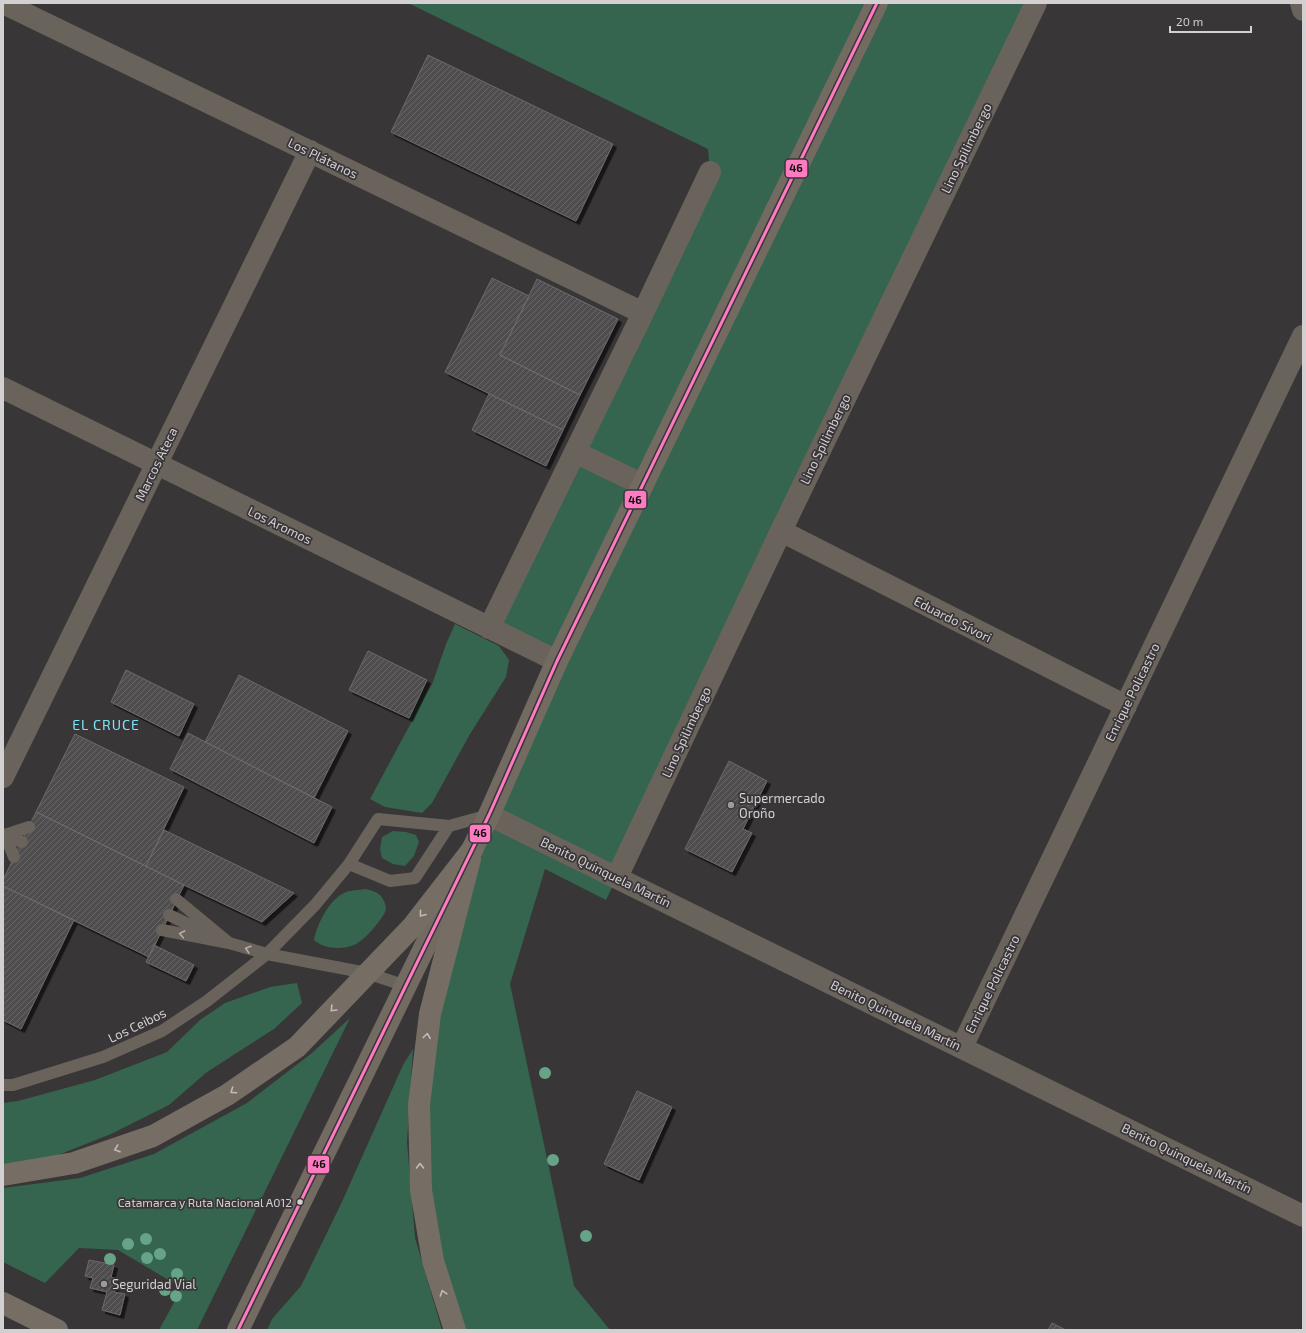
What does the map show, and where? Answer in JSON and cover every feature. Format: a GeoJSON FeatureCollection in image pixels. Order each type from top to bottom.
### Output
{"type":"FeatureCollection","features":[{"type":"Feature","properties":{"kind":"highway"},"geometry":{"type":"LineString","coordinates":[[3,1175],[74,1163],[153,1136],[227,1095],[296,1047],[413,926],[472,850]]}},
{"type":"Feature","properties":{"kind":"highway"},"geometry":{"type":"LineString","coordinates":[[455,1330],[433,1261],[421,1190],[419,1105],[430,1014],[472,850]]}},
{"type":"Feature","properties":{"kind":"highway"},"geometry":{"type":"LineString","coordinates":[[3,1303],[57,1330]]}},
{"type":"Feature","properties":{"kind":"main road"},"geometry":{"type":"LineString","coordinates":[[238,1330],[489,815],[557,661],[877,3]]}},
{"type":"Feature","properties":{"kind":"street","name":"Los Plátanos"},"geometry":{"type":"LineString","coordinates":[[3,3],[643,312]]}},
{"type":"Feature","properties":{"kind":"street","name":"Lino Spilimbergo"},"geometry":{"type":"LineString","coordinates":[[617,877],[781,531],[1036,3]]}},
{"type":"Feature","properties":{"kind":"street"},"geometry":{"type":"LineString","coordinates":[[1301,3],[1303,10]]}},
{"type":"Feature","properties":{"kind":"street","name":"Marcos Ateca"},"geometry":{"type":"LineString","coordinates":[[3,777],[310,152]]}},
{"type":"Feature","properties":{"kind":"street"},"geometry":{"type":"LineString","coordinates":[[489,628],[710,172]]}},
{"type":"Feature","properties":{"kind":"street","name":"Enrique Policastro"},"geometry":{"type":"LineString","coordinates":[[962,1047],[1303,336]]}},
{"type":"Feature","properties":{"kind":"street","name":"Los Aromos"},"geometry":{"type":"LineString","coordinates":[[3,388],[557,661]]}},
{"type":"Feature","properties":{"kind":"street"},"geometry":{"type":"LineString","coordinates":[[575,452],[643,485]]}},
{"type":"Feature","properties":{"kind":"street","name":"Eduardo Sívori"},"geometry":{"type":"LineString","coordinates":[[781,531],[1126,706]]}},
{"type":"Feature","properties":{"kind":"street","name":"Benito Quinquela Martín"},"geometry":{"type":"LineString","coordinates":[[489,815],[1303,1216]]}},
{"type":"Feature","properties":{"kind":"lane","name":"Los Ceibos"},"geometry":{"type":"LineString","coordinates":[[3,1085],[13,1085],[103,1057],[162,1031],[207,1002],[267,954],[315,905],[350,864],[378,819],[449,826],[489,815]]}},
{"type":"Feature","properties":{"kind":"lane"},"geometry":{"type":"LineString","coordinates":[[350,864],[390,880],[415,878],[449,826]]}},
{"type":"Feature","properties":{"kind":"lane"},"geometry":{"type":"LineString","coordinates":[[4,834],[29,828]]}},
{"type":"Feature","properties":{"kind":"lane"},"geometry":{"type":"LineString","coordinates":[[4,834],[22,842]]}},
{"type":"Feature","properties":{"kind":"lane"},"geometry":{"type":"LineString","coordinates":[[4,834],[14,857]]}},
{"type":"Feature","properties":{"kind":"lane"},"geometry":{"type":"LineString","coordinates":[[176,900],[229,943]]}},
{"type":"Feature","properties":{"kind":"lane"},"geometry":{"type":"LineString","coordinates":[[169,914],[229,943]]}},
{"type":"Feature","properties":{"kind":"lane"},"geometry":{"type":"LineString","coordinates":[[162,930],[229,943],[267,954],[367,973],[406,986]]}},
{"type":"Feature","properties":{"kind":"green space"},"geometry":{"type":"Polygon","coordinates":[[[408,3],[1036,3],[781,531],[606,900],[545,869],[510,984],[574,1286],[610,1330],[455,1330],[433,1261],[419,1105],[472,850],[557,661],[489,628],[710,172],[708,149],[408,3]]]}},
{"type":"Feature","properties":{"kind":"green space"},"geometry":{"type":"Polygon","coordinates":[[[455,624],[499,646],[509,660],[506,677],[470,734],[432,803],[422,813],[385,807],[370,799],[433,682],[446,644],[455,624]]]}},
{"type":"Feature","properties":{"kind":"green space"},"geometry":{"type":"Polygon","coordinates":[[[393,831],[406,832],[416,835],[419,842],[414,856],[405,866],[393,864],[382,858],[380,849],[382,837],[393,831]]]}},
{"type":"Feature","properties":{"kind":"green space"},"geometry":{"type":"Polygon","coordinates":[[[366,889],[380,895],[384,901],[386,909],[382,918],[368,934],[358,943],[344,948],[328,947],[314,940],[324,913],[333,901],[346,892],[366,889]]]}},
{"type":"Feature","properties":{"kind":"green space"},"geometry":{"type":"Polygon","coordinates":[[[297,983],[302,1003],[274,1029],[207,1072],[169,1105],[111,1134],[53,1157],[3,1164],[3,1103],[18,1101],[95,1080],[167,1052],[200,1020],[225,1003],[270,987],[297,983]]]}},
{"type":"Feature","properties":{"kind":"green space"},"geometry":{"type":"Polygon","coordinates":[[[350,1018],[197,1330],[159,1330],[182,1288],[118,1250],[79,1248],[45,1283],[3,1262],[3,1188],[80,1178],[154,1154],[247,1103],[312,1053],[350,1018]]]}},
{"type":"Feature","properties":{"kind":"green space"},"geometry":{"type":"Polygon","coordinates":[[[413,1049],[407,1142],[415,1238],[442,1330],[267,1330],[272,1319],[301,1286],[341,1204],[403,1065],[413,1049]]]}},
{"type":"Feature","properties":{"kind":"building"},"geometry":{"type":"Polygon","coordinates":[[[428,55],[613,144],[576,221],[391,132],[428,55]]]}},
{"type":"Feature","properties":{"kind":"building"},"geometry":{"type":"Polygon","coordinates":[[[492,278],[529,296],[500,355],[580,395],[563,430],[445,372],[492,278]]]}},
{"type":"Feature","properties":{"kind":"building"},"geometry":{"type":"Polygon","coordinates":[[[537,279],[618,319],[580,395],[500,355],[537,279]]]}},
{"type":"Feature","properties":{"kind":"building"},"geometry":{"type":"Polygon","coordinates":[[[489,394],[563,430],[546,466],[472,430],[489,394]]]}},
{"type":"Feature","properties":{"kind":"building"},"geometry":{"type":"Polygon","coordinates":[[[368,651],[427,680],[409,718],[349,690],[368,651]]]}},
{"type":"Feature","properties":{"kind":"building"},"geometry":{"type":"Polygon","coordinates":[[[126,670],[194,704],[179,736],[111,702],[126,670]]]}},
{"type":"Feature","properties":{"kind":"building"},"geometry":{"type":"Polygon","coordinates":[[[239,675],[348,731],[314,798],[205,742],[239,675]]]}},
{"type":"Feature","properties":{"kind":"building"},"geometry":{"type":"Polygon","coordinates":[[[188,733],[332,807],[314,843],[170,769],[188,733]]]}},
{"type":"Feature","properties":{"kind":"building"},"geometry":{"type":"Polygon","coordinates":[[[75,734],[184,787],[146,866],[36,812],[75,734]]]}},
{"type":"Feature","properties":{"kind":"building","name":"Supermercado Oroño"},"geometry":{"type":"Polygon","coordinates":[[[729,761],[767,781],[743,829],[752,833],[732,872],[685,849],[729,761]]]}},
{"type":"Feature","properties":{"kind":"building"},"geometry":{"type":"Polygon","coordinates":[[[36,812],[184,885],[149,957],[3,886],[3,880],[36,812]]]}},
{"type":"Feature","properties":{"kind":"building"},"geometry":{"type":"Polygon","coordinates":[[[164,830],[294,893],[262,922],[184,885],[146,866],[164,830]]]}},
{"type":"Feature","properties":{"kind":"building"},"geometry":{"type":"Polygon","coordinates":[[[3,886],[74,920],[21,1029],[3,1020],[3,886]]]}},
{"type":"Feature","properties":{"kind":"building"},"geometry":{"type":"Polygon","coordinates":[[[154,945],[194,965],[186,981],[146,962],[154,945]]]}},
{"type":"Feature","properties":{"kind":"building"},"geometry":{"type":"Polygon","coordinates":[[[637,1091],[672,1107],[639,1180],[604,1164],[637,1091]]]}},
{"type":"Feature","properties":{"kind":"building","name":"Seguridad Vial"},"geometry":{"type":"Polygon","coordinates":[[[89,1260],[114,1265],[111,1277],[117,1279],[114,1292],[125,1294],[120,1315],[102,1310],[107,1292],[90,1288],[93,1278],[85,1276],[89,1260]]]}},
{"type":"Feature","properties":{"kind":"building"},"geometry":{"type":"Polygon","coordinates":[[[1052,1323],[1066,1330],[1048,1330],[1052,1323]]]}},
{"type":"Feature","properties":{"kind":"transit line","name":"46"},"geometry":{"type":"LineString","coordinates":[[238,1330],[489,815],[557,661],[877,3]]}},
{"type":"Feature","properties":{"kind":"place","name":"Supermercado Oroño"},"geometry":{"type":"Point","coordinates":[731,805]}},
{"type":"Feature","properties":{"kind":"place","name":"Catamarca y Ruta Nacional A012"},"geometry":{"type":"Point","coordinates":[300,1202]}},
{"type":"Feature","properties":{"kind":"place","name":"Seguridad Vial"},"geometry":{"type":"Point","coordinates":[104,1284]}},
{"type":"Feature","properties":{"kind":"district","name":"EL CRUCE"},"geometry":{"type":"Point","coordinates":[106,724]}}]}
